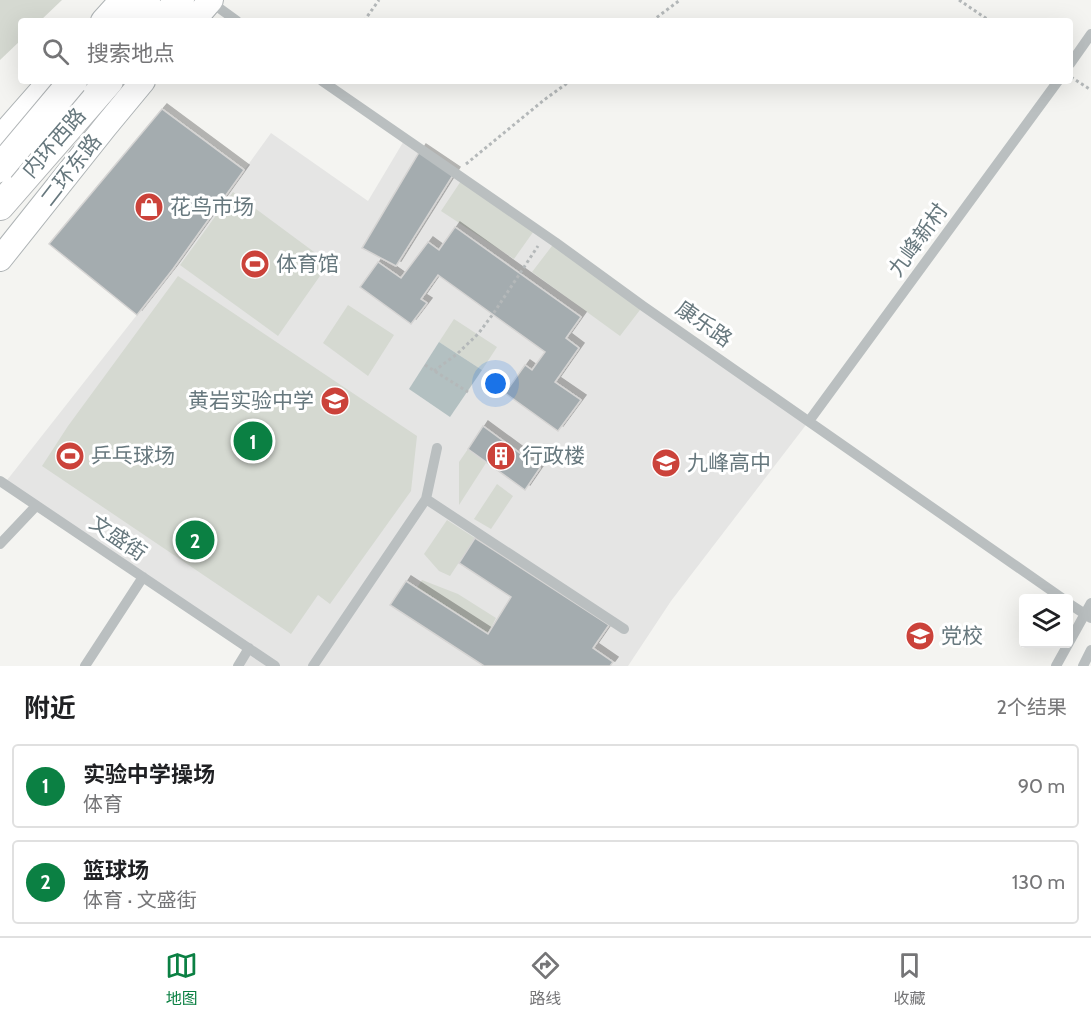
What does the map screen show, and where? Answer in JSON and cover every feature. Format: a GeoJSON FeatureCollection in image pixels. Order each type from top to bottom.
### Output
{"type":"FeatureCollection","features":[{"type":"Feature","properties":{"kind":"highway"},"geometry":{"type":"LineString","coordinates":[[130,18],[146,0]]}},
{"type":"Feature","properties":{"kind":"highway"},"geometry":{"type":"LineString","coordinates":[[164,18],[180,0]]}},
{"type":"Feature","properties":{"kind":"highway","name":"内环西路"},"geometry":{"type":"LineString","coordinates":[[8,163],[71,84]]}},
{"type":"Feature","properties":{"kind":"highway","name":"内环西路"},"geometry":{"type":"LineString","coordinates":[[2,204],[106,84]]}},
{"type":"Feature","properties":{"kind":"main road"},"geometry":{"type":"LineString","coordinates":[[106,18],[122,0]]}},
{"type":"Feature","properties":{"kind":"main road"},"geometry":{"type":"LineString","coordinates":[[195,18],[209,1]]}},
{"type":"Feature","properties":{"kind":"main road"},"geometry":{"type":"LineString","coordinates":[[0,138],[48,84]]}},
{"type":"Feature","properties":{"kind":"main road","name":"二环东路"},"geometry":{"type":"LineString","coordinates":[[0,260],[141,84]]}},
{"type":"Feature","properties":{"kind":"street"},"geometry":{"type":"LineString","coordinates":[[209,1],[233,18]]}},
{"type":"Feature","properties":{"kind":"street"},"geometry":{"type":"LineString","coordinates":[[1073,60],[1091,34]]}},
{"type":"Feature","properties":{"kind":"street","name":"康乐路"},"geometry":{"type":"LineString","coordinates":[[326,84],[1056,594]]}},
{"type":"Feature","properties":{"kind":"street","name":"九峰新村"},"geometry":{"type":"LineString","coordinates":[[809,421],[1056,84]]}},
{"type":"Feature","properties":{"kind":"street"},"geometry":{"type":"LineString","coordinates":[[0,138],[8,163]]}},
{"type":"Feature","properties":{"kind":"street"},"geometry":{"type":"LineString","coordinates":[[313,666],[426,499],[436,448]]}},
{"type":"Feature","properties":{"kind":"street","name":"文盛街"},"geometry":{"type":"LineString","coordinates":[[0,482],[275,666]]}},
{"type":"Feature","properties":{"kind":"street"},"geometry":{"type":"LineString","coordinates":[[426,499],[624,629]]}},
{"type":"Feature","properties":{"kind":"street"},"geometry":{"type":"LineString","coordinates":[[0,544],[36,506]]}},
{"type":"Feature","properties":{"kind":"street"},"geometry":{"type":"LineString","coordinates":[[85,666],[143,577]]}},
{"type":"Feature","properties":{"kind":"street"},"geometry":{"type":"LineString","coordinates":[[1056,666],[1088,616],[1091,603]]}},
{"type":"Feature","properties":{"kind":"street"},"geometry":{"type":"LineString","coordinates":[[1073,606],[1088,616]]}},
{"type":"Feature","properties":{"kind":"street"},"geometry":{"type":"LineString","coordinates":[[238,666],[249,648]]}},
{"type":"Feature","properties":{"kind":"street"},"geometry":{"type":"LineString","coordinates":[[1083,666],[1091,650]]}},
{"type":"Feature","properties":{"kind":"path"},"geometry":{"type":"LineString","coordinates":[[366,18],[379,0]]}},
{"type":"Feature","properties":{"kind":"path"},"geometry":{"type":"LineString","coordinates":[[656,18],[680,0]]}},
{"type":"Feature","properties":{"kind":"path"},"geometry":{"type":"LineString","coordinates":[[959,0],[986,18]]}},
{"type":"Feature","properties":{"kind":"path"},"geometry":{"type":"LineString","coordinates":[[1073,78],[1091,90]]}},
{"type":"Feature","properties":{"kind":"path"},"geometry":{"type":"LineString","coordinates":[[455,172],[566,84]]}},
{"type":"Feature","properties":{"kind":"path"},"geometry":{"type":"LineString","coordinates":[[434,371],[478,334],[545,235]]}},
{"type":"Feature","properties":{"kind":"path"},"geometry":{"type":"LineString","coordinates":[[425,365],[468,392]]}},
{"type":"Feature","properties":{"kind":"shaded area"},"geometry":{"type":"Polygon","coordinates":[[[0,0],[62,0],[43,18],[18,18],[18,43],[0,60],[0,0]]]}},
{"type":"Feature","properties":{"kind":"shaded area","name":"黄岩实验中学"},"geometry":{"type":"Polygon","coordinates":[[[271,133],[368,201],[405,139],[809,421],[671,601],[628,666],[238,666],[248,648],[4,484],[173,269],[271,133]]]}},
{"type":"Feature","properties":{"kind":"shaded area"},"geometry":{"type":"Polygon","coordinates":[[[463,178],[536,228],[514,259],[441,211],[463,178]]]}},
{"type":"Feature","properties":{"kind":"shaded area","name":"体育馆"},"geometry":{"type":"Polygon","coordinates":[[[233,192],[329,263],[278,336],[180,265],[233,192]]]}},
{"type":"Feature","properties":{"kind":"shaded area"},"geometry":{"type":"Polygon","coordinates":[[[555,242],[643,306],[620,336],[532,272],[555,242]]]}},
{"type":"Feature","properties":{"kind":"shaded area"},"geometry":{"type":"Polygon","coordinates":[[[178,276],[417,436],[411,491],[330,604],[318,595],[291,634],[42,466],[68,426],[178,276]]]}},
{"type":"Feature","properties":{"kind":"shaded area"},"geometry":{"type":"Polygon","coordinates":[[[348,305],[394,335],[368,376],[323,343],[348,305]]]}},
{"type":"Feature","properties":{"kind":"shaded area"},"geometry":{"type":"Polygon","coordinates":[[[454,319],[497,347],[482,370],[439,342],[454,319]]]}},
{"type":"Feature","properties":{"kind":"shaded area"},"geometry":{"type":"Polygon","coordinates":[[[439,342],[482,370],[450,417],[409,389],[439,342]]]}},
{"type":"Feature","properties":{"kind":"shaded area"},"geometry":{"type":"Polygon","coordinates":[[[468,449],[486,463],[459,505],[459,462],[468,449]]]}},
{"type":"Feature","properties":{"kind":"shaded area"},"geometry":{"type":"Polygon","coordinates":[[[497,484],[513,496],[491,529],[474,519],[497,484]]]}},
{"type":"Feature","properties":{"kind":"shaded area"},"geometry":{"type":"Polygon","coordinates":[[[447,520],[475,538],[450,576],[439,571],[424,554],[447,520]]]}},
{"type":"Feature","properties":{"kind":"shaded area"},"geometry":{"type":"Polygon","coordinates":[[[422,580],[458,594],[496,618],[488,634],[417,588],[422,580]]]}},
{"type":"Feature","properties":{"kind":"building","name":"花鸟市场"},"geometry":{"type":"Polygon","coordinates":[[[162,109],[244,170],[137,315],[49,244],[162,109]]]}},
{"type":"Feature","properties":{"kind":"building"},"geometry":{"type":"Polygon","coordinates":[[[421,149],[455,172],[396,266],[362,248],[421,149]]]}},
{"type":"Feature","properties":{"kind":"building"},"geometry":{"type":"Polygon","coordinates":[[[455,227],[581,317],[566,338],[579,348],[555,382],[581,400],[558,431],[505,393],[525,365],[532,370],[545,352],[438,275],[421,299],[427,303],[411,324],[360,287],[378,262],[401,278],[428,242],[439,250],[455,227]]]}},
{"type":"Feature","properties":{"kind":"building","name":"行政楼"},"geometry":{"type":"Polygon","coordinates":[[[483,426],[540,468],[525,490],[468,449],[483,426]]]}},
{"type":"Feature","properties":{"kind":"building"},"geometry":{"type":"Polygon","coordinates":[[[475,538],[609,625],[593,648],[613,662],[610,666],[484,666],[390,605],[406,581],[488,634],[511,597],[459,563],[475,538]]]}},
{"type":"Feature","properties":{"kind":"place","name":"花鸟市场"},"geometry":{"type":"Point","coordinates":[149,207]}},
{"type":"Feature","properties":{"kind":"place","name":"体育馆"},"geometry":{"type":"Point","coordinates":[255,264]}},
{"type":"Feature","properties":{"kind":"place","name":"黄岩实验中学"},"geometry":{"type":"Point","coordinates":[335,401]}},
{"type":"Feature","properties":{"kind":"place","name":"实验中学操场"},"geometry":{"type":"Point","coordinates":[253,441]}},
{"type":"Feature","properties":{"kind":"place","name":"乒乓球场"},"geometry":{"type":"Point","coordinates":[70,456]}},
{"type":"Feature","properties":{"kind":"place","name":"行政楼"},"geometry":{"type":"Point","coordinates":[501,456]}},
{"type":"Feature","properties":{"kind":"place","name":"九峰高中"},"geometry":{"type":"Point","coordinates":[666,463]}},
{"type":"Feature","properties":{"kind":"place","name":"篮球场"},"geometry":{"type":"Point","coordinates":[195,540]}},
{"type":"Feature","properties":{"kind":"place","name":"党校"},"geometry":{"type":"Point","coordinates":[920,636]}}]}
